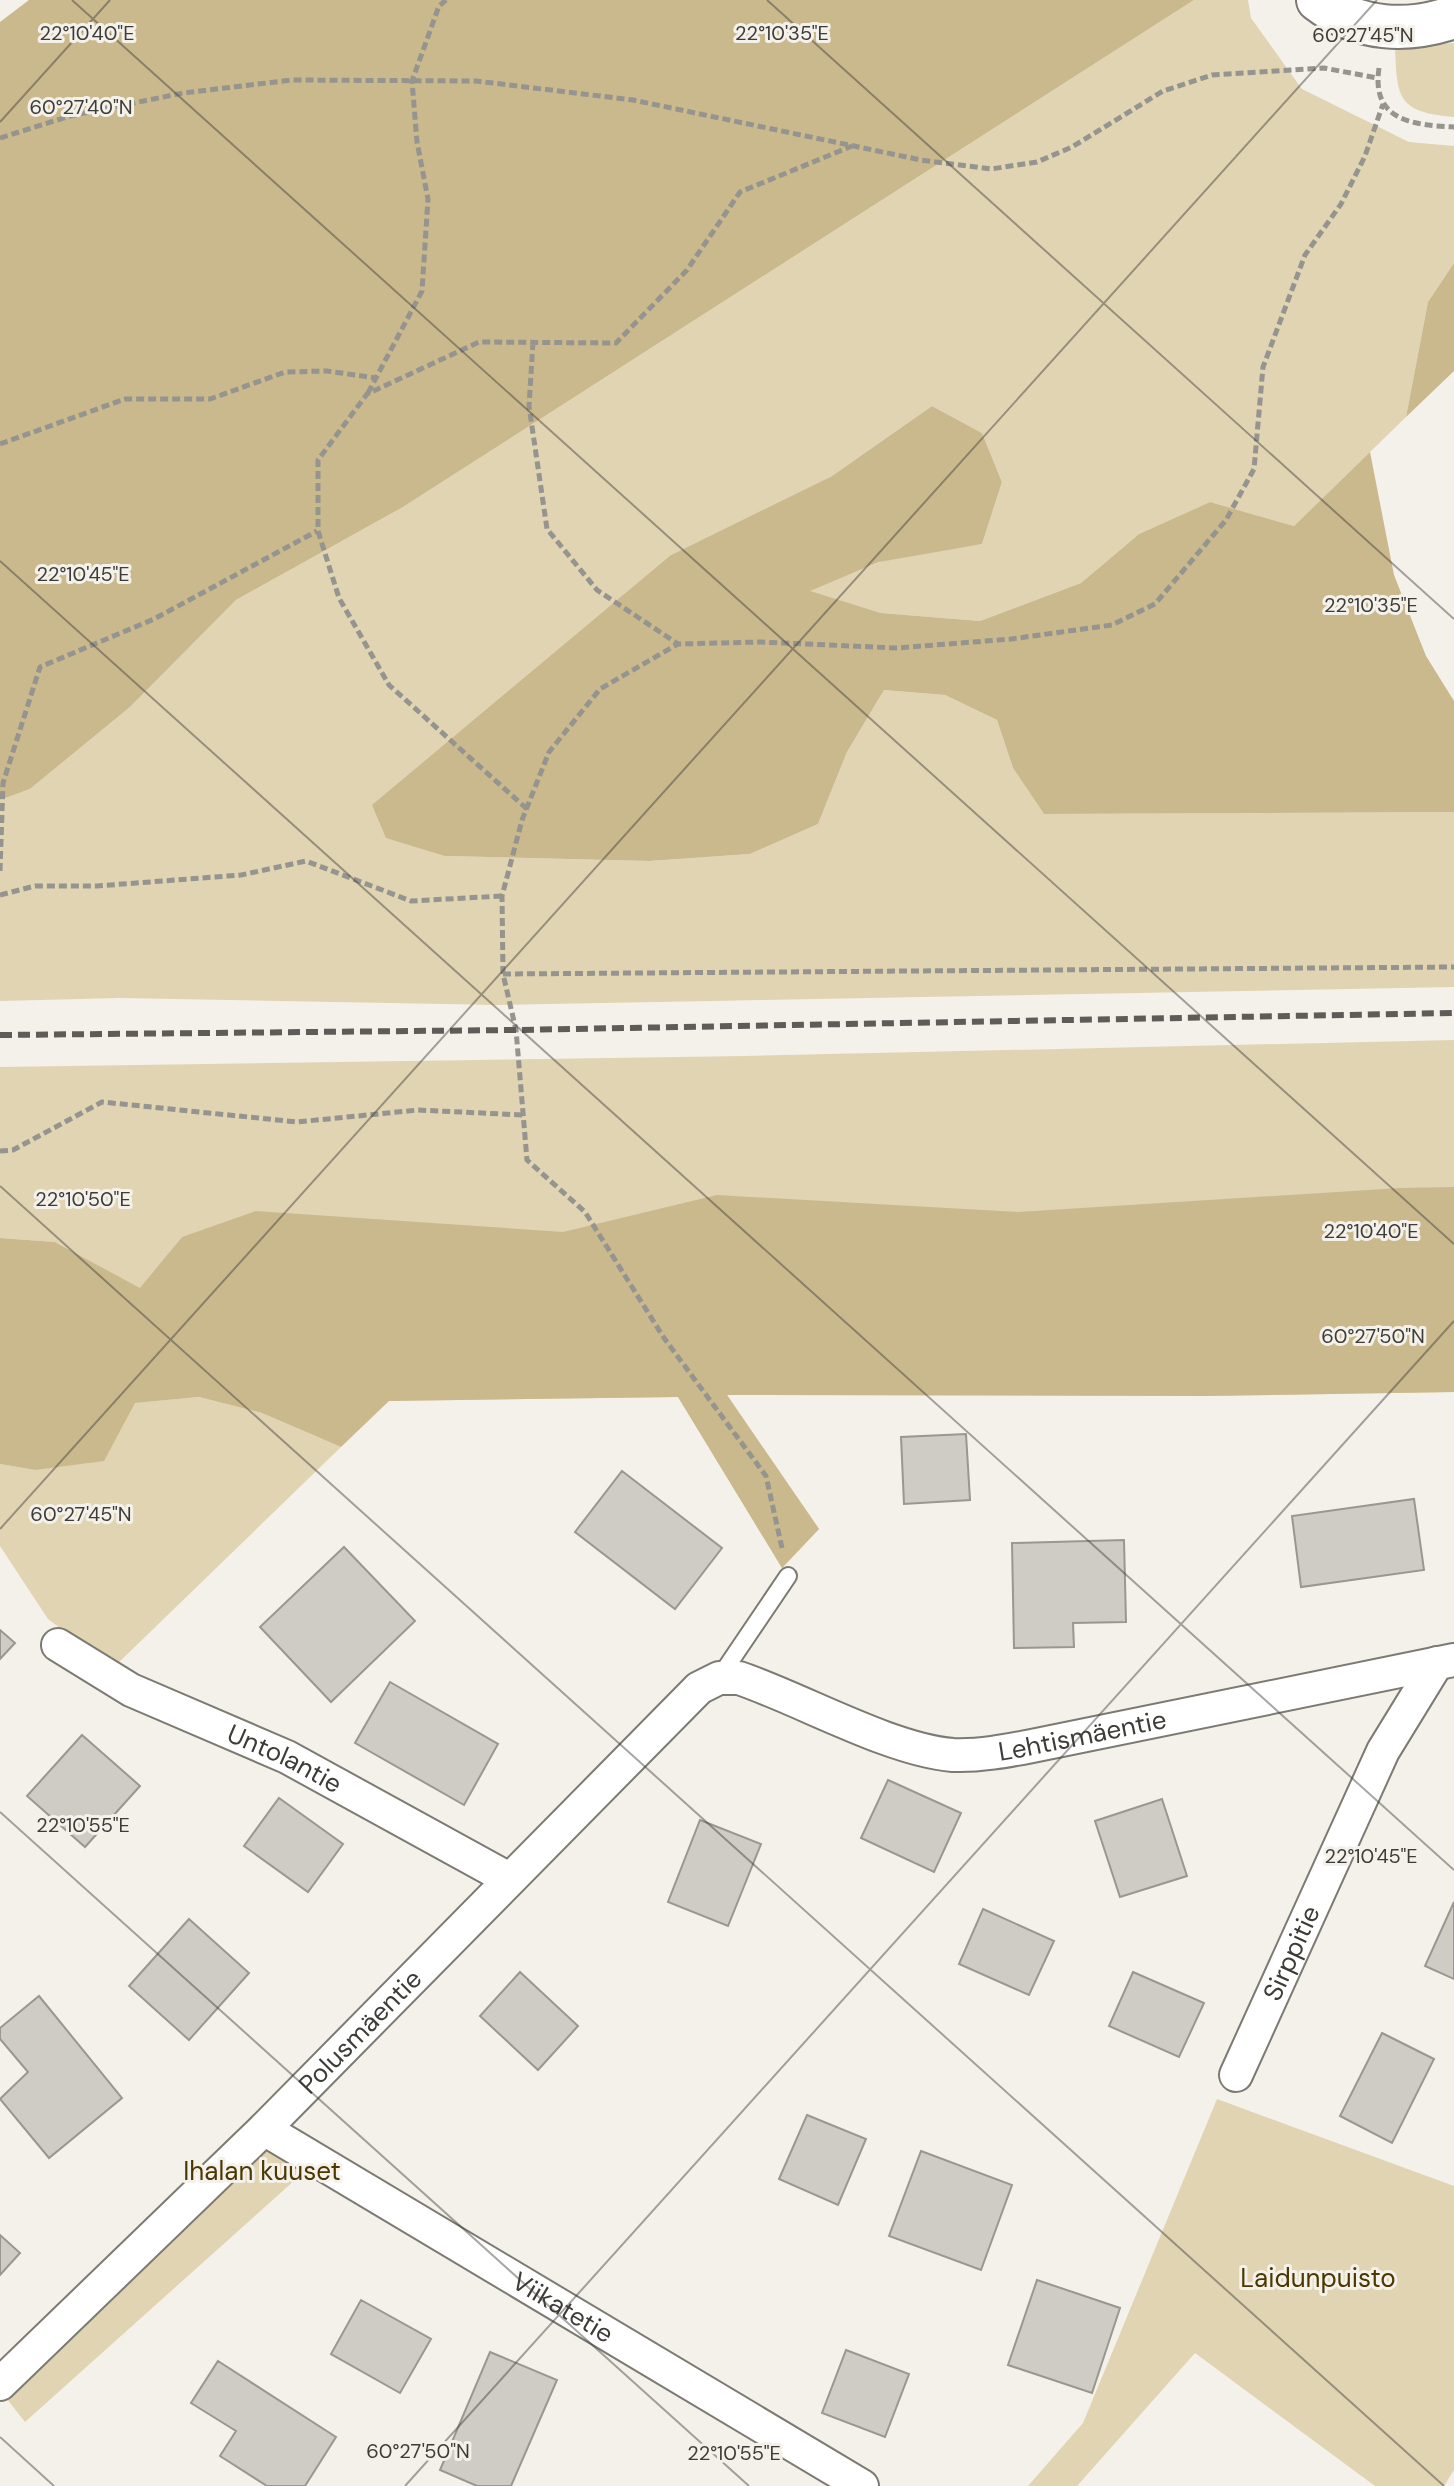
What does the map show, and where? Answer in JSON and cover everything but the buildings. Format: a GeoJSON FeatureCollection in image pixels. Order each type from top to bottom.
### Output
{"type":"FeatureCollection","features":[{"type":"Feature","properties":{"kind":"street"},"geometry":{"type":"LineString","coordinates":[[1318,0],[1365,24],[1384,28],[1436,23],[1454,17]]}},
{"type":"Feature","properties":{"kind":"street","name":"Untolantie"},"geometry":{"type":"LineString","coordinates":[[58,1645],[131,1690],[287,1757],[509,1879]]}},
{"type":"Feature","properties":{"kind":"street","name":"Lehtismäentie"},"geometry":{"type":"LineString","coordinates":[[719,1678],[739,1678],[908,1745],[951,1755],[1018,1749],[1446,1662]]}},
{"type":"Feature","properties":{"kind":"street","name":"Sirppitie"},"geometry":{"type":"LineString","coordinates":[[1236,2075],[1383,1751],[1446,1662]]}},
{"type":"Feature","properties":{"kind":"street","name":"Polusmäentie"},"geometry":{"type":"LineString","coordinates":[[0,2384],[264,2129],[699,1688],[719,1678]]}},
{"type":"Feature","properties":{"kind":"street","name":"Viikatetie"},"geometry":{"type":"LineString","coordinates":[[264,2129],[862,2486]]}},
{"type":"Feature","properties":{"kind":"lane"},"geometry":{"type":"LineString","coordinates":[[719,1678],[788,1576]]}},
{"type":"Feature","properties":{"kind":"path"},"geometry":{"type":"LineString","coordinates":[[446,0],[439,6],[412,81],[417,142],[428,199],[422,291],[367,394],[318,460],[318,531],[339,598],[389,685],[527,809]]}},
{"type":"Feature","properties":{"kind":"path"},"geometry":{"type":"LineString","coordinates":[[0,138],[70,116],[183,93],[292,80],[476,81],[633,100],[853,146],[991,169],[1037,162],[1072,147],[1163,91],[1212,75],[1324,68],[1377,78],[1383,104],[1394,116],[1416,125],[1454,127]]}},
{"type":"Feature","properties":{"kind":"path"},"geometry":{"type":"LineString","coordinates":[[788,1576],[766,1476],[664,1338],[585,1212],[527,1160],[516,1030],[503,974],[502,896],[527,809],[549,752],[600,689],[678,644],[760,642],[897,648],[1011,639],[1112,625],[1155,604],[1226,520],[1254,469],[1263,367],[1305,255],[1341,204],[1365,156],[1383,104]]}},
{"type":"Feature","properties":{"kind":"path"},"geometry":{"type":"LineString","coordinates":[[367,394],[479,342],[616,343],[687,270],[740,192],[853,146]]}},
{"type":"Feature","properties":{"kind":"path"},"geometry":{"type":"LineString","coordinates":[[533,342],[529,406],[547,529],[597,590],[678,644]]}},
{"type":"Feature","properties":{"kind":"path"},"geometry":{"type":"LineString","coordinates":[[0,444],[125,399],[210,399],[285,372],[327,371],[376,378]]}},
{"type":"Feature","properties":{"kind":"path"},"geometry":{"type":"LineString","coordinates":[[0,871],[3,783],[40,667],[154,619],[318,531]]}},
{"type":"Feature","properties":{"kind":"path"},"geometry":{"type":"LineString","coordinates":[[0,895],[35,886],[97,886],[241,875],[306,861],[411,901],[502,896]]}},
{"type":"Feature","properties":{"kind":"path"},"geometry":{"type":"LineString","coordinates":[[503,974],[1454,967]]}},
{"type":"Feature","properties":{"kind":"path"},"geometry":{"type":"LineString","coordinates":[[0,1151],[13,1150],[102,1102],[297,1122],[418,1110],[523,1115]]}},
{"type":"Feature","properties":{"kind":"green space"},"geometry":{"type":"Polygon","coordinates":[[[1194,0],[1248,0],[1251,18],[1302,89],[1409,142],[1454,146],[1454,263],[1428,302],[1406,417],[1294,526],[1210,502],[1139,534],[1081,583],[980,621],[881,613],[808,591],[890,558],[982,544],[1002,482],[982,433],[932,406],[832,476],[671,555],[445,856],[649,861],[750,854],[818,824],[847,752],[884,690],[945,695],[997,720],[1013,768],[1044,814],[1454,812],[1454,987],[497,1005],[120,998],[0,1001],[0,800],[30,789],[130,707],[236,600],[403,507],[1194,0]]]}},
{"type":"Feature","properties":{"kind":"green space"},"geometry":{"type":"Polygon","coordinates":[[[1454,43],[1454,117],[1435,115],[1411,106],[1400,91],[1395,47],[1454,43]]]}},
{"type":"Feature","properties":{"kind":"green space"},"geometry":{"type":"Polygon","coordinates":[[[1454,1040],[1454,1392],[1203,1396],[727,1395],[819,1529],[782,1568],[678,1397],[389,1401],[182,1237],[141,1289],[55,1242],[0,1238],[0,1067],[745,1056],[1454,1040]]]}},
{"type":"Feature","properties":{"kind":"green space"},"geometry":{"type":"Polygon","coordinates":[[[199,1397],[262,1413],[341,1447],[113,1668],[48,1619],[0,1546],[0,1464],[35,1470],[134,1403],[199,1397]]]}},
{"type":"Feature","properties":{"kind":"green space","name":"Laidunpuisto"},"geometry":{"type":"Polygon","coordinates":[[[1217,2099],[1454,2186],[1454,2470],[1444,2486],[1375,2486],[1195,2353],[1077,2486],[1028,2486],[1083,2423],[1217,2099]]]}},
{"type":"Feature","properties":{"kind":"green space","name":"Ihalan kuuset"},"geometry":{"type":"Polygon","coordinates":[[[264,2129],[315,2162],[25,2422],[0,2390],[264,2129]]]}},
{"type":"Feature","properties":{"kind":"shaded area"},"geometry":{"type":"Polygon","coordinates":[[[29,0],[1194,0],[403,507],[236,600],[130,707],[30,789],[0,800],[0,22],[29,0]]]}},
{"type":"Feature","properties":{"kind":"shaded area"},"geometry":{"type":"Polygon","coordinates":[[[1454,263],[1454,371],[1406,417],[1428,302],[1454,263]]]}},
{"type":"Feature","properties":{"kind":"shaded area"},"geometry":{"type":"Polygon","coordinates":[[[932,406],[982,433],[1002,482],[982,544],[879,562],[810,591],[881,613],[980,621],[1081,583],[1139,534],[1210,502],[1294,526],[1370,452],[1394,575],[1426,656],[1454,701],[1454,812],[1044,814],[1013,768],[997,720],[945,695],[884,690],[847,752],[818,824],[750,854],[649,861],[445,856],[386,838],[372,805],[671,555],[832,476],[932,406]]]}},
{"type":"Feature","properties":{"kind":"shaded area"},"geometry":{"type":"Polygon","coordinates":[[[1454,1187],[1454,1392],[1203,1396],[727,1395],[819,1529],[782,1568],[678,1397],[389,1401],[341,1447],[262,1413],[199,1397],[135,1403],[104,1461],[35,1470],[0,1464],[0,1238],[55,1242],[140,1288],[182,1237],[256,1211],[563,1232],[717,1195],[1018,1212],[1454,1187]]]}},
{"type":"Feature","properties":{"kind":"railway"},"geometry":{"type":"LineString","coordinates":[[0,1035],[516,1030],[1454,1013]]}}]}
